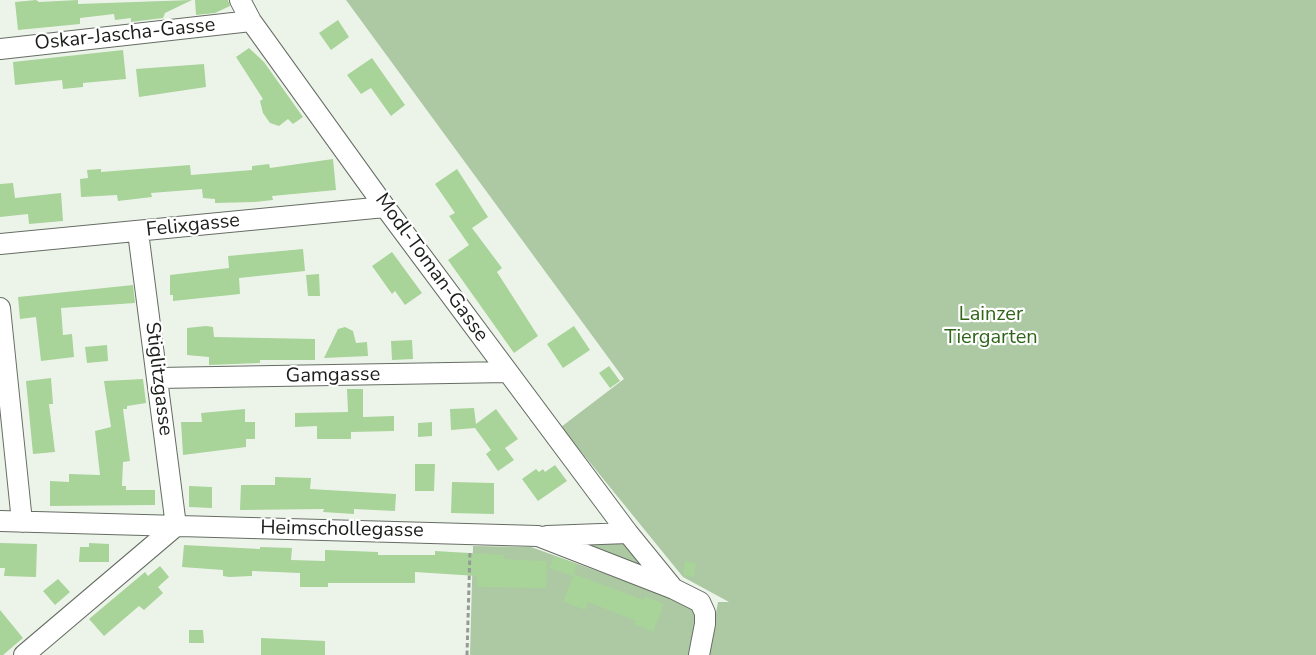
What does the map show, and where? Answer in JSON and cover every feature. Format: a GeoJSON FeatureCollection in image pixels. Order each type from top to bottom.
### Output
{"type":"FeatureCollection","features":[{"type":"Feature","properties":{"kind":"street","name":"Modl-Toman-Gasse"},"geometry":{"type":"LineString","coordinates":[[240,0],[251,21],[385,207],[628,533],[674,589]]}},
{"type":"Feature","properties":{"kind":"street","name":"Oskar-Jascha-Gasse"},"geometry":{"type":"LineString","coordinates":[[0,49],[251,21]]}},
{"type":"Feature","properties":{"kind":"street","name":"Felixgasse"},"geometry":{"type":"LineString","coordinates":[[0,244],[385,207]]}},
{"type":"Feature","properties":{"kind":"street","name":"Stiglitzgasse"},"geometry":{"type":"LineString","coordinates":[[138,232],[176,526]]}},
{"type":"Feature","properties":{"kind":"street"},"geometry":{"type":"LineString","coordinates":[[0,308],[22,522]]}},
{"type":"Feature","properties":{"kind":"street","name":"Gamgasse"},"geometry":{"type":"LineString","coordinates":[[158,378],[508,372]]}},
{"type":"Feature","properties":{"kind":"street","name":"Heimschollegasse"},"geometry":{"type":"LineString","coordinates":[[0,521],[538,536],[674,589],[700,602],[705,613],[699,655]]}},
{"type":"Feature","properties":{"kind":"street"},"geometry":{"type":"LineString","coordinates":[[24,655],[176,526]]}},
{"type":"Feature","properties":{"kind":"street"},"geometry":{"type":"LineString","coordinates":[[538,536],[628,533]]}},
{"type":"Feature","properties":{"kind":"path"},"geometry":{"type":"LineString","coordinates":[[467,655],[470,534]]}},
{"type":"Feature","properties":{"kind":"green space","name":"Lainzer Tiergarten"},"geometry":{"type":"Polygon","coordinates":[[[346,0],[1316,0],[1316,655],[708,655],[718,602],[729,602],[683,577],[561,427],[624,379],[346,0]]]}},
{"type":"Feature","properties":{"kind":"green space"},"geometry":{"type":"Polygon","coordinates":[[[624,542],[647,569],[589,546],[624,542]]]}},
{"type":"Feature","properties":{"kind":"green space"},"geometry":{"type":"Polygon","coordinates":[[[473,546],[531,547],[683,602],[694,611],[696,620],[691,655],[470,655],[473,546]]]}},
{"type":"Feature","properties":{"kind":"building"},"geometry":{"type":"Polygon","coordinates":[[[36,0],[39,2],[78,0],[78,4],[192,0],[165,13],[163,18],[131,22],[131,18],[115,20],[114,14],[80,18],[80,24],[18,30],[15,2],[36,0]]]}},
{"type":"Feature","properties":{"kind":"building"},"geometry":{"type":"Polygon","coordinates":[[[195,0],[228,0],[230,6],[215,13],[196,15],[195,0]]]}},
{"type":"Feature","properties":{"kind":"building"},"geometry":{"type":"Polygon","coordinates":[[[338,20],[349,37],[331,50],[319,33],[338,20]]]}},
{"type":"Feature","properties":{"kind":"building"},"geometry":{"type":"Polygon","coordinates":[[[249,48],[264,62],[303,117],[293,124],[288,119],[279,126],[270,123],[263,113],[260,101],[263,99],[236,57],[249,48]]]}},
{"type":"Feature","properties":{"kind":"building"},"geometry":{"type":"Polygon","coordinates":[[[123,50],[126,79],[83,83],[83,87],[63,89],[62,80],[15,85],[13,62],[123,50]]]}},
{"type":"Feature","properties":{"kind":"building"},"geometry":{"type":"Polygon","coordinates":[[[372,58],[405,105],[391,116],[371,88],[361,94],[347,75],[372,58]]]}},
{"type":"Feature","properties":{"kind":"building"},"geometry":{"type":"Polygon","coordinates":[[[204,64],[206,87],[139,97],[136,69],[204,64]]]}},
{"type":"Feature","properties":{"kind":"building"},"geometry":{"type":"Polygon","coordinates":[[[333,159],[336,190],[272,196],[273,200],[215,203],[215,199],[203,198],[202,189],[151,193],[152,197],[118,201],[117,195],[81,197],[80,179],[88,178],[87,170],[101,169],[101,172],[190,165],[191,175],[252,170],[252,166],[269,164],[270,168],[333,159]]]}},
{"type":"Feature","properties":{"kind":"building"},"geometry":{"type":"Polygon","coordinates":[[[457,169],[488,217],[472,228],[502,268],[497,272],[538,336],[514,353],[448,260],[469,245],[449,216],[455,213],[435,184],[457,169]]]}},
{"type":"Feature","properties":{"kind":"building"},"geometry":{"type":"Polygon","coordinates":[[[13,183],[15,198],[61,193],[63,221],[29,224],[28,214],[0,217],[0,184],[13,183]]]}},
{"type":"Feature","properties":{"kind":"building"},"geometry":{"type":"Polygon","coordinates":[[[303,249],[305,271],[239,278],[240,294],[173,301],[173,295],[170,295],[170,275],[229,268],[228,256],[303,249]]]}},
{"type":"Feature","properties":{"kind":"building"},"geometry":{"type":"Polygon","coordinates":[[[392,252],[422,293],[405,305],[395,291],[392,294],[372,266],[392,252]]]}},
{"type":"Feature","properties":{"kind":"building"},"geometry":{"type":"Polygon","coordinates":[[[319,274],[320,296],[308,296],[306,275],[319,274]]]}},
{"type":"Feature","properties":{"kind":"building"},"geometry":{"type":"Polygon","coordinates":[[[133,285],[135,303],[61,308],[63,335],[72,334],[74,357],[41,361],[36,317],[20,319],[18,297],[133,285]]]}},
{"type":"Feature","properties":{"kind":"building"},"geometry":{"type":"Polygon","coordinates":[[[574,326],[590,350],[563,368],[547,344],[574,326]]]}},
{"type":"Feature","properties":{"kind":"building"},"geometry":{"type":"Polygon","coordinates":[[[213,327],[214,337],[315,339],[315,360],[260,360],[260,363],[209,365],[209,357],[187,355],[187,328],[213,327]]]}},
{"type":"Feature","properties":{"kind":"building"},"geometry":{"type":"Polygon","coordinates":[[[345,327],[353,331],[356,343],[367,342],[368,356],[324,358],[338,329],[345,327]]]}},
{"type":"Feature","properties":{"kind":"building"},"geometry":{"type":"Polygon","coordinates":[[[412,340],[413,359],[392,360],[391,341],[412,340]]]}},
{"type":"Feature","properties":{"kind":"building"},"geometry":{"type":"Polygon","coordinates":[[[107,345],[108,361],[87,363],[85,347],[107,345]]]}},
{"type":"Feature","properties":{"kind":"building"},"geometry":{"type":"Polygon","coordinates":[[[609,366],[620,381],[610,388],[599,373],[609,366]]]}},
{"type":"Feature","properties":{"kind":"building"},"geometry":{"type":"Polygon","coordinates":[[[51,378],[53,404],[49,404],[55,452],[33,454],[26,381],[51,378]]]}},
{"type":"Feature","properties":{"kind":"building"},"geometry":{"type":"Polygon","coordinates":[[[143,379],[146,403],[127,406],[127,409],[123,409],[130,461],[123,462],[122,486],[126,486],[126,490],[155,490],[155,505],[50,506],[50,481],[69,482],[69,474],[100,475],[95,431],[111,427],[104,381],[143,379]]]}},
{"type":"Feature","properties":{"kind":"building"},"geometry":{"type":"Polygon","coordinates":[[[347,389],[363,389],[363,417],[394,416],[394,431],[351,432],[351,439],[317,439],[317,426],[295,427],[295,413],[348,412],[347,389]]]}},
{"type":"Feature","properties":{"kind":"building"},"geometry":{"type":"Polygon","coordinates":[[[474,408],[476,424],[496,409],[518,439],[505,448],[514,460],[498,471],[486,454],[491,450],[475,428],[451,430],[450,409],[474,408]]]}},
{"type":"Feature","properties":{"kind":"building"},"geometry":{"type":"Polygon","coordinates":[[[245,409],[245,422],[255,422],[255,439],[246,439],[246,447],[183,455],[181,422],[202,422],[201,413],[245,409]]]}},
{"type":"Feature","properties":{"kind":"building"},"geometry":{"type":"Polygon","coordinates":[[[432,422],[432,436],[418,437],[418,423],[432,422]]]}},
{"type":"Feature","properties":{"kind":"building"},"geometry":{"type":"Polygon","coordinates":[[[415,464],[435,464],[434,491],[415,491],[415,464]]]}},
{"type":"Feature","properties":{"kind":"building"},"geometry":{"type":"Polygon","coordinates":[[[555,465],[567,481],[538,501],[522,479],[536,469],[539,472],[543,469],[545,472],[555,465]]]}},
{"type":"Feature","properties":{"kind":"building"},"geometry":{"type":"Polygon","coordinates":[[[275,477],[311,478],[310,489],[396,494],[395,511],[354,509],[354,514],[323,512],[324,509],[240,510],[241,485],[275,485],[275,477]]]}},
{"type":"Feature","properties":{"kind":"building"},"geometry":{"type":"Polygon","coordinates":[[[452,482],[494,483],[494,514],[451,513],[452,482]]]}},
{"type":"Feature","properties":{"kind":"building"},"geometry":{"type":"Polygon","coordinates":[[[189,486],[212,487],[212,508],[189,507],[189,486]]]}},
{"type":"Feature","properties":{"kind":"building"},"geometry":{"type":"Polygon","coordinates":[[[0,543],[37,544],[36,577],[4,576],[5,568],[0,568],[0,543]]]}},
{"type":"Feature","properties":{"kind":"building"},"geometry":{"type":"Polygon","coordinates":[[[89,543],[109,544],[109,562],[79,562],[80,547],[89,547],[89,543]]]}},
{"type":"Feature","properties":{"kind":"building"},"geometry":{"type":"Polygon","coordinates":[[[184,545],[260,549],[260,547],[292,548],[291,560],[325,561],[325,550],[378,552],[378,555],[435,555],[435,551],[504,555],[504,559],[547,561],[546,588],[477,587],[477,576],[415,572],[415,583],[328,583],[328,587],[300,587],[300,573],[252,571],[252,576],[229,577],[223,576],[223,570],[182,567],[184,545]]]}},
{"type":"Feature","properties":{"kind":"building"},"geometry":{"type":"Polygon","coordinates":[[[554,556],[577,564],[573,576],[549,568],[554,556]]]}},
{"type":"Feature","properties":{"kind":"building"},"geometry":{"type":"Polygon","coordinates":[[[685,561],[696,563],[694,577],[683,575],[685,561]]]}},
{"type":"Feature","properties":{"kind":"building"},"geometry":{"type":"Polygon","coordinates":[[[160,566],[169,577],[158,587],[163,593],[144,610],[139,606],[104,636],[89,619],[145,572],[148,576],[160,566]]]}},
{"type":"Feature","properties":{"kind":"building"},"geometry":{"type":"Polygon","coordinates":[[[574,574],[644,600],[645,596],[664,604],[653,632],[634,624],[636,621],[588,602],[585,610],[563,602],[574,574]]]}},
{"type":"Feature","properties":{"kind":"building"},"geometry":{"type":"Polygon","coordinates":[[[58,579],[70,592],[55,605],[43,591],[58,579]]]}},
{"type":"Feature","properties":{"kind":"building"},"geometry":{"type":"Polygon","coordinates":[[[0,610],[23,638],[3,655],[0,655],[0,610]]]}},
{"type":"Feature","properties":{"kind":"building"},"geometry":{"type":"Polygon","coordinates":[[[189,630],[203,630],[204,643],[189,643],[189,630]]]}},
{"type":"Feature","properties":{"kind":"building"},"geometry":{"type":"Polygon","coordinates":[[[261,638],[325,641],[325,655],[261,655],[261,638]]]}}]}
